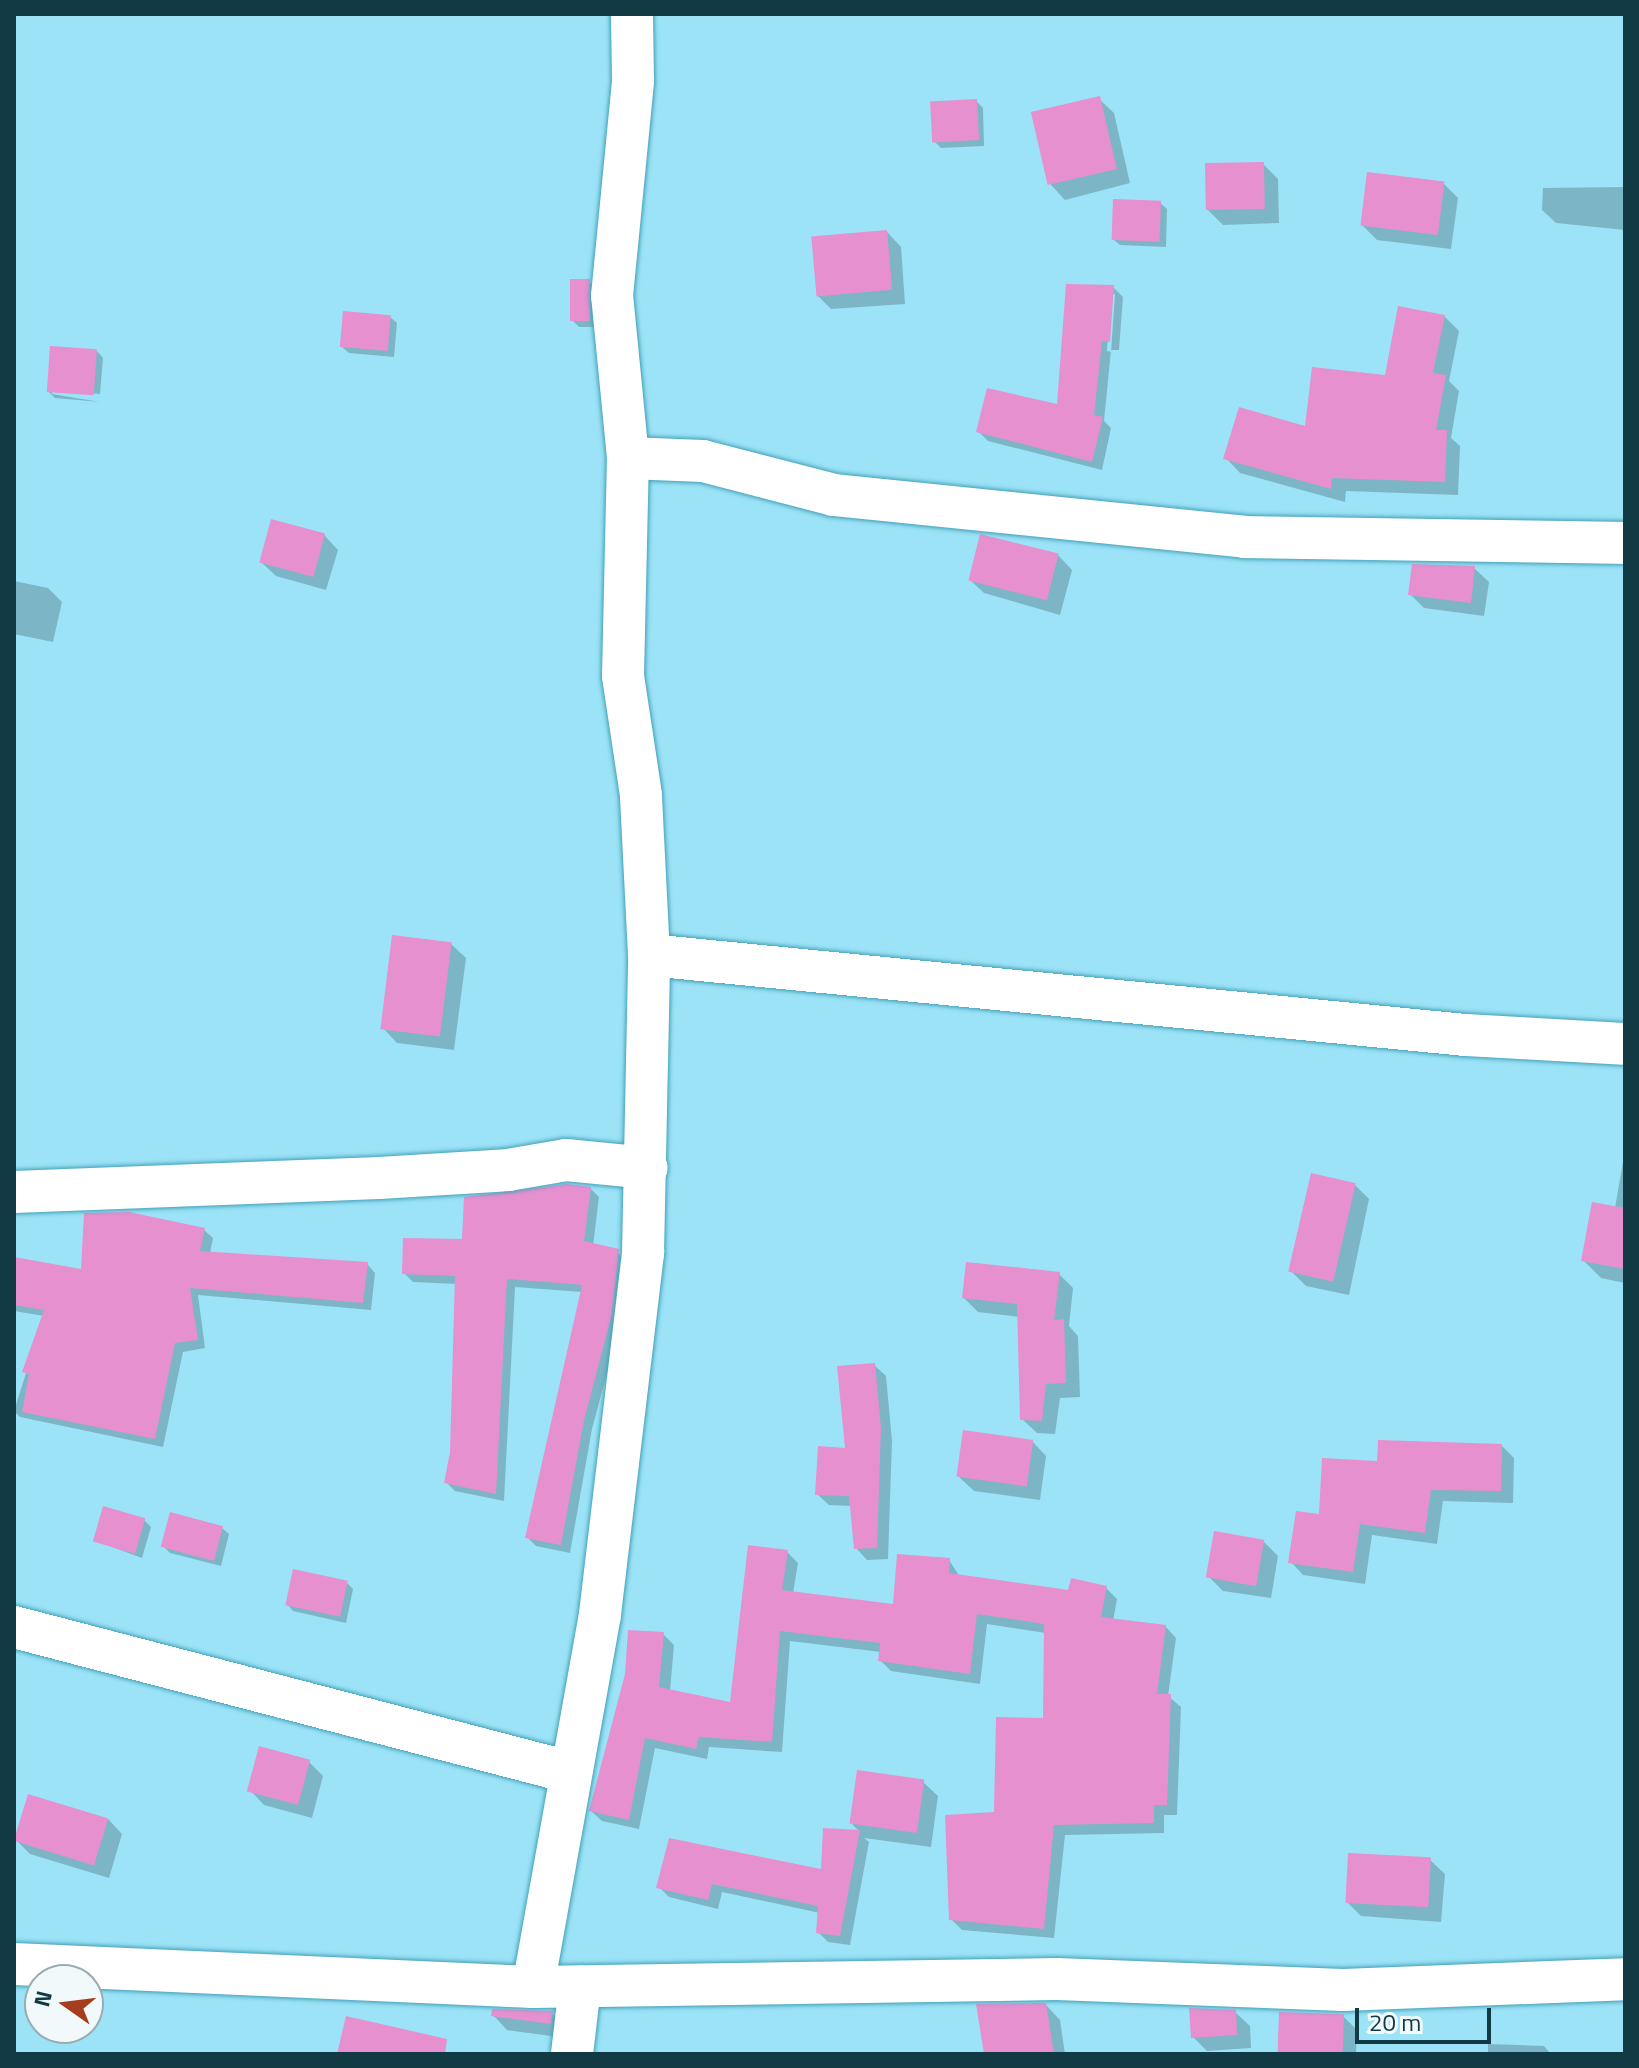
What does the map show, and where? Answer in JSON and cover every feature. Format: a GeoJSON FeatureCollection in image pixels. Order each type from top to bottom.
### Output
{"type":"FeatureCollection","features":[{"type":"Feature","properties":{"kind":"street"},"geometry":{"type":"LineString","coordinates":[[533,1987],[569,1772],[600,1614],[643,1253],[649,955],[641,795],[623,676],[628,458],[612,258],[633,80],[632,14]]}},
{"type":"Feature","properties":{"kind":"street"},"geometry":{"type":"LineString","coordinates":[[628,458],[703,461],[834,495],[1245,537],[1625,543]]}},
{"type":"Feature","properties":{"kind":"street"},"geometry":{"type":"LineString","coordinates":[[649,955],[1465,1035],[1625,1044]]}},
{"type":"Feature","properties":{"kind":"street"},"geometry":{"type":"LineString","coordinates":[[14,1192],[393,1178],[508,1170],[566,1160],[647,1168]]}},
{"type":"Feature","properties":{"kind":"street"},"geometry":{"type":"LineString","coordinates":[[14,1627],[569,1772]]}},
{"type":"Feature","properties":{"kind":"street"},"geometry":{"type":"LineString","coordinates":[[14,1964],[533,1987],[1029,1979],[1343,1990],[1625,1979]]}},
{"type":"Feature","properties":{"kind":"street"},"geometry":{"type":"LineString","coordinates":[[572,2054],[580,1986]]}},
{"type":"Feature","properties":{"kind":"building"},"geometry":{"type":"Polygon","coordinates":[[[1100,96],[1117,169],[1048,185],[1031,112],[1100,96]]]}},
{"type":"Feature","properties":{"kind":"building"},"geometry":{"type":"Polygon","coordinates":[[[977,99],[979,140],[932,142],[930,101],[977,99]]]}},
{"type":"Feature","properties":{"kind":"building"},"geometry":{"type":"Polygon","coordinates":[[[1264,162],[1265,209],[1206,210],[1205,163],[1264,162]]]}},
{"type":"Feature","properties":{"kind":"building"},"geometry":{"type":"Polygon","coordinates":[[[1367,172],[1444,182],[1438,235],[1360,226],[1367,172]]]}},
{"type":"Feature","properties":{"kind":"building"},"geometry":{"type":"Polygon","coordinates":[[[1113,199],[1161,201],[1160,242],[1112,240],[1113,199]]]}},
{"type":"Feature","properties":{"kind":"building"},"geometry":{"type":"Polygon","coordinates":[[[887,230],[892,290],[817,296],[811,237],[887,230]]]}},
{"type":"Feature","properties":{"kind":"building"},"geometry":{"type":"Polygon","coordinates":[[[570,279],[590,279],[590,321],[570,321],[570,279]]]}},
{"type":"Feature","properties":{"kind":"building"},"geometry":{"type":"Polygon","coordinates":[[[1066,284],[1114,285],[1110,342],[1102,341],[1094,415],[1103,417],[1092,462],[976,432],[987,388],[1057,404],[1066,284]]]}},
{"type":"Feature","properties":{"kind":"building"},"geometry":{"type":"Polygon","coordinates":[[[1398,306],[1445,315],[1433,373],[1446,375],[1436,430],[1447,430],[1445,482],[1332,478],[1331,489],[1223,459],[1239,407],[1305,426],[1312,367],[1385,375],[1398,306]]]}},
{"type":"Feature","properties":{"kind":"building"},"geometry":{"type":"Polygon","coordinates":[[[343,311],[391,315],[388,351],[340,347],[343,311]]]}},
{"type":"Feature","properties":{"kind":"building"},"geometry":{"type":"Polygon","coordinates":[[[50,346],[97,349],[94,395],[47,392],[50,346]]]}},
{"type":"Feature","properties":{"kind":"building"},"geometry":{"type":"Polygon","coordinates":[[[271,519],[325,533],[313,577],[259,562],[271,519]]]}},
{"type":"Feature","properties":{"kind":"building"},"geometry":{"type":"Polygon","coordinates":[[[980,534],[1059,554],[1047,600],[968,581],[980,534]]]}},
{"type":"Feature","properties":{"kind":"building"},"geometry":{"type":"Polygon","coordinates":[[[1412,564],[1475,566],[1471,603],[1408,595],[1412,564]]]}},
{"type":"Feature","properties":{"kind":"building"},"geometry":{"type":"Polygon","coordinates":[[[392,935],[452,942],[440,1037],[380,1029],[392,935]]]}},
{"type":"Feature","properties":{"kind":"building"},"geometry":{"type":"Polygon","coordinates":[[[1311,1173],[1356,1183],[1333,1282],[1288,1271],[1311,1173]]]}},
{"type":"Feature","properties":{"kind":"building"},"geometry":{"type":"Polygon","coordinates":[[[567,1184],[591,1187],[584,1241],[619,1249],[612,1314],[584,1420],[561,1545],[525,1538],[582,1285],[507,1279],[496,1494],[444,1483],[450,1452],[455,1276],[402,1274],[403,1238],[462,1239],[464,1197],[567,1184]]]}},
{"type":"Feature","properties":{"kind":"building"},"geometry":{"type":"Polygon","coordinates":[[[1592,1202],[1625,1208],[1625,1269],[1581,1261],[1592,1202]]]}},
{"type":"Feature","properties":{"kind":"building"},"geometry":{"type":"Polygon","coordinates":[[[129,1212],[205,1228],[200,1251],[368,1262],[363,1303],[190,1288],[198,1340],[175,1343],[155,1439],[22,1412],[29,1374],[22,1372],[44,1310],[14,1305],[14,1257],[81,1269],[84,1213],[129,1212]]]}},
{"type":"Feature","properties":{"kind":"building"},"geometry":{"type":"Polygon","coordinates":[[[966,1262],[1060,1272],[1054,1320],[1064,1319],[1066,1383],[1046,1384],[1042,1421],[1020,1420],[1017,1304],[962,1298],[966,1262]]]}},
{"type":"Feature","properties":{"kind":"building"},"geometry":{"type":"Polygon","coordinates":[[[875,1363],[881,1428],[877,1548],[854,1549],[849,1496],[815,1495],[818,1446],[845,1448],[837,1366],[875,1363]]]}},
{"type":"Feature","properties":{"kind":"building"},"geometry":{"type":"Polygon","coordinates":[[[963,1430],[1033,1440],[1027,1486],[956,1477],[963,1430]]]}},
{"type":"Feature","properties":{"kind":"building"},"geometry":{"type":"Polygon","coordinates":[[[1378,1440],[1502,1444],[1501,1491],[1431,1490],[1425,1533],[1360,1524],[1353,1572],[1288,1563],[1296,1511],[1319,1514],[1322,1458],[1377,1461],[1378,1440]]]}},
{"type":"Feature","properties":{"kind":"building"},"geometry":{"type":"Polygon","coordinates":[[[103,1506],[145,1518],[135,1554],[93,1542],[103,1506]]]}},
{"type":"Feature","properties":{"kind":"building"},"geometry":{"type":"Polygon","coordinates":[[[170,1512],[223,1526],[214,1561],[161,1547],[170,1512]]]}},
{"type":"Feature","properties":{"kind":"building"},"geometry":{"type":"Polygon","coordinates":[[[1214,1531],[1264,1540],[1256,1586],[1206,1577],[1214,1531]]]}},
{"type":"Feature","properties":{"kind":"building"},"geometry":{"type":"Polygon","coordinates":[[[748,1545],[788,1550],[782,1590],[893,1604],[897,1554],[950,1558],[949,1573],[1068,1590],[1071,1578],[1107,1586],[1101,1617],[1166,1625],[1157,1694],[1171,1694],[1167,1805],[1154,1805],[1154,1823],[1054,1825],[1044,1929],[949,1920],[945,1815],[994,1812],[996,1717],[1043,1718],[1044,1624],[977,1614],[970,1674],[878,1661],[880,1643],[780,1631],[772,1742],[699,1737],[696,1749],[645,1738],[629,1820],[589,1811],[625,1674],[628,1630],[664,1632],[659,1687],[730,1702],[748,1545]]]}},
{"type":"Feature","properties":{"kind":"building"},"geometry":{"type":"Polygon","coordinates":[[[293,1569],[348,1581],[340,1617],[285,1605],[293,1569]]]}},
{"type":"Feature","properties":{"kind":"building"},"geometry":{"type":"Polygon","coordinates":[[[259,1746],[310,1760],[298,1805],[247,1791],[259,1746]]]}},
{"type":"Feature","properties":{"kind":"building"},"geometry":{"type":"Polygon","coordinates":[[[857,1770],[924,1779],[917,1833],[849,1823],[857,1770]]]}},
{"type":"Feature","properties":{"kind":"building"},"geometry":{"type":"Polygon","coordinates":[[[28,1794],[108,1819],[94,1865],[14,1841],[28,1794]]]}},
{"type":"Feature","properties":{"kind":"building"},"geometry":{"type":"Polygon","coordinates":[[[823,1828],[860,1830],[840,1936],[816,1933],[818,1906],[712,1884],[708,1900],[656,1888],[669,1838],[821,1869],[823,1828]]]}},
{"type":"Feature","properties":{"kind":"building"},"geometry":{"type":"Polygon","coordinates":[[[1348,1853],[1431,1857],[1428,1907],[1345,1903],[1348,1853]]]}},
{"type":"Feature","properties":{"kind":"building"},"geometry":{"type":"Polygon","coordinates":[[[1046,2003],[1054,2054],[984,2054],[976,2004],[1046,2003]]]}},
{"type":"Feature","properties":{"kind":"building"},"geometry":{"type":"Polygon","coordinates":[[[1189,2008],[1236,2010],[1237,2035],[1191,2038],[1189,2008]]]}},
{"type":"Feature","properties":{"kind":"building"},"geometry":{"type":"Polygon","coordinates":[[[492,2009],[553,2011],[551,2024],[491,2016],[492,2009]]]}},
{"type":"Feature","properties":{"kind":"building"},"geometry":{"type":"Polygon","coordinates":[[[1279,2012],[1344,2014],[1343,2054],[1278,2054],[1279,2012]]]}},
{"type":"Feature","properties":{"kind":"building"},"geometry":{"type":"Polygon","coordinates":[[[346,2016],[447,2039],[445,2054],[337,2054],[346,2016]]]}}]}
